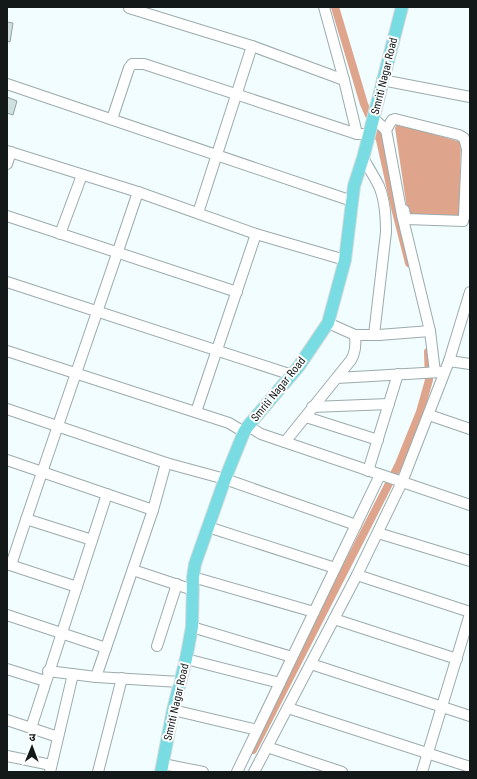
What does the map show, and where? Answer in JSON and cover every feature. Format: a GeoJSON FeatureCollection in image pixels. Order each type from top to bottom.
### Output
{"type":"FeatureCollection","features":[{"type":"Feature","properties":{"kind":"main road","name":"Smriti Nagar Road"},"geometry":{"type":"LineString","coordinates":[[162,768],[173,710],[186,659],[192,627],[193,577],[195,564],[225,479],[246,429],[292,375],[328,323],[344,260],[354,186],[363,158],[363,134],[373,118],[402,7]]}},
{"type":"Feature","properties":{"kind":"street"},"geometry":{"type":"LineString","coordinates":[[314,7],[324,9],[344,80],[363,134]]}},
{"type":"Feature","properties":{"kind":"street"},"geometry":{"type":"LineString","coordinates":[[129,8],[252,46],[344,80]]}},
{"type":"Feature","properties":{"kind":"street"},"geometry":{"type":"LineString","coordinates":[[198,213],[252,46]]}},
{"type":"Feature","properties":{"kind":"street"},"geometry":{"type":"LineString","coordinates":[[112,120],[129,68],[132,64],[144,64],[363,134]]}},
{"type":"Feature","properties":{"kind":"street"},"geometry":{"type":"LineString","coordinates":[[382,80],[470,97]]}},
{"type":"Feature","properties":{"kind":"street"},"geometry":{"type":"LineString","coordinates":[[7,84],[352,201]]}},
{"type":"Feature","properties":{"kind":"street"},"geometry":{"type":"LineString","coordinates":[[373,118],[386,130],[402,215],[440,372]]}},
{"type":"Feature","properties":{"kind":"street"},"geometry":{"type":"LineString","coordinates":[[386,130],[392,120]]}},
{"type":"Feature","properties":{"kind":"street"},"geometry":{"type":"LineString","coordinates":[[392,120],[400,120],[459,135],[464,138],[467,148],[463,221],[406,219],[392,120]]}},
{"type":"Feature","properties":{"kind":"street"},"geometry":{"type":"LineString","coordinates":[[7,164],[9,152],[138,192],[256,234],[344,260]]}},
{"type":"Feature","properties":{"kind":"street"},"geometry":{"type":"LineString","coordinates":[[363,158],[379,186],[386,217],[386,232],[374,335]]}},
{"type":"Feature","properties":{"kind":"street"},"geometry":{"type":"LineString","coordinates":[[60,234],[82,174]]}},
{"type":"Feature","properties":{"kind":"street"},"geometry":{"type":"LineString","coordinates":[[77,587],[9,564],[77,373],[138,192]]}},
{"type":"Feature","properties":{"kind":"street"},"geometry":{"type":"LineString","coordinates":[[7,216],[237,292]]}},
{"type":"Feature","properties":{"kind":"street"},"geometry":{"type":"LineString","coordinates":[[196,412],[256,234]]}},
{"type":"Feature","properties":{"kind":"street"},"geometry":{"type":"LineString","coordinates":[[7,282],[292,375]]}},
{"type":"Feature","properties":{"kind":"street"},"geometry":{"type":"LineString","coordinates":[[254,772],[357,575],[402,482],[429,415],[440,372],[450,361],[470,292]]}},
{"type":"Feature","properties":{"kind":"street"},"geometry":{"type":"LineString","coordinates":[[328,323],[356,335],[430,331]]}},
{"type":"Feature","properties":{"kind":"street"},"geometry":{"type":"LineString","coordinates":[[285,442],[355,354],[356,335]]}},
{"type":"Feature","properties":{"kind":"street"},"geometry":{"type":"LineString","coordinates":[[7,351],[196,412],[470,505]]}},
{"type":"Feature","properties":{"kind":"street"},"geometry":{"type":"LineString","coordinates":[[450,361],[470,364]]}},
{"type":"Feature","properties":{"kind":"street"},"geometry":{"type":"LineString","coordinates":[[337,378],[440,372]]}},
{"type":"Feature","properties":{"kind":"street"},"geometry":{"type":"LineString","coordinates":[[368,471],[398,374]]}},
{"type":"Feature","properties":{"kind":"street"},"geometry":{"type":"LineString","coordinates":[[312,408],[389,404]]}},
{"type":"Feature","properties":{"kind":"street"},"geometry":{"type":"LineString","coordinates":[[7,409],[166,463],[225,479],[356,526]]}},
{"type":"Feature","properties":{"kind":"street"},"geometry":{"type":"LineString","coordinates":[[429,415],[470,429]]}},
{"type":"Feature","properties":{"kind":"street"},"geometry":{"type":"LineString","coordinates":[[306,417],[378,440]]}},
{"type":"Feature","properties":{"kind":"street"},"geometry":{"type":"LineString","coordinates":[[7,460],[153,510]]}},
{"type":"Feature","properties":{"kind":"street"},"geometry":{"type":"LineString","coordinates":[[96,677],[153,510],[166,463]]}},
{"type":"Feature","properties":{"kind":"street"},"geometry":{"type":"LineString","coordinates":[[237,772],[380,475]]}},
{"type":"Feature","properties":{"kind":"street"},"geometry":{"type":"LineString","coordinates":[[30,728],[107,494]]}},
{"type":"Feature","properties":{"kind":"street"},"geometry":{"type":"LineString","coordinates":[[26,519],[92,540]]}},
{"type":"Feature","properties":{"kind":"street"},"geometry":{"type":"LineString","coordinates":[[208,527],[335,568]]}},
{"type":"Feature","properties":{"kind":"street"},"geometry":{"type":"LineString","coordinates":[[378,533],[470,561]]}},
{"type":"Feature","properties":{"kind":"street"},"geometry":{"type":"LineString","coordinates":[[133,570],[193,590]]}},
{"type":"Feature","properties":{"kind":"street"},"geometry":{"type":"LineString","coordinates":[[357,575],[470,613],[422,772]]}},
{"type":"Feature","properties":{"kind":"street"},"geometry":{"type":"LineString","coordinates":[[193,577],[314,612]]}},
{"type":"Feature","properties":{"kind":"street"},"geometry":{"type":"LineString","coordinates":[[157,646],[177,584]]}},
{"type":"Feature","properties":{"kind":"street"},"geometry":{"type":"LineString","coordinates":[[7,615],[106,648]]}},
{"type":"Feature","properties":{"kind":"street"},"geometry":{"type":"LineString","coordinates":[[334,620],[457,659]]}},
{"type":"Feature","properties":{"kind":"street"},"geometry":{"type":"LineString","coordinates":[[192,627],[292,657]]}},
{"type":"Feature","properties":{"kind":"street"},"geometry":{"type":"LineString","coordinates":[[186,659],[280,683]]}},
{"type":"Feature","properties":{"kind":"street"},"geometry":{"type":"LineString","coordinates":[[311,664],[470,716]]}},
{"type":"Feature","properties":{"kind":"street"},"geometry":{"type":"LineString","coordinates":[[7,669],[47,676],[73,674],[96,677],[180,682]]}},
{"type":"Feature","properties":{"kind":"street"},"geometry":{"type":"LineString","coordinates":[[7,756],[50,769],[73,674]]}},
{"type":"Feature","properties":{"kind":"street"},"geometry":{"type":"LineString","coordinates":[[98,772],[122,678]]}},
{"type":"Feature","properties":{"kind":"street"},"geometry":{"type":"LineString","coordinates":[[288,708],[470,767]]}},
{"type":"Feature","properties":{"kind":"street"},"geometry":{"type":"LineString","coordinates":[[173,710],[257,730]]}},
{"type":"Feature","properties":{"kind":"street"},"geometry":{"type":"LineString","coordinates":[[7,720],[58,737]]}},
{"type":"Feature","properties":{"kind":"street"},"geometry":{"type":"LineString","coordinates":[[268,747],[342,772]]}},
{"type":"Feature","properties":{"kind":"street"},"geometry":{"type":"LineString","coordinates":[[162,768],[203,772]]}},
{"type":"Feature","properties":{"kind":"shaded area"},"geometry":{"type":"Polygon","coordinates":[[[397,124],[461,142],[459,217],[408,216],[395,128],[397,124]]]}},
{"type":"Feature","properties":{"kind":"building"},"geometry":{"type":"Polygon","coordinates":[[[7,22],[13,23],[10,42],[7,41],[7,22]]]}},
{"type":"Feature","properties":{"kind":"building"},"geometry":{"type":"Polygon","coordinates":[[[7,97],[17,101],[13,115],[7,113],[7,97]]]}},
{"type":"Feature","properties":{"kind":"waterway"},"geometry":{"type":"LineString","coordinates":[[335,7],[364,104],[380,140],[409,263]]}},
{"type":"Feature","properties":{"kind":"waterway"},"geometry":{"type":"LineString","coordinates":[[253,750],[399,464],[420,412],[429,380],[428,352]]}}]}
